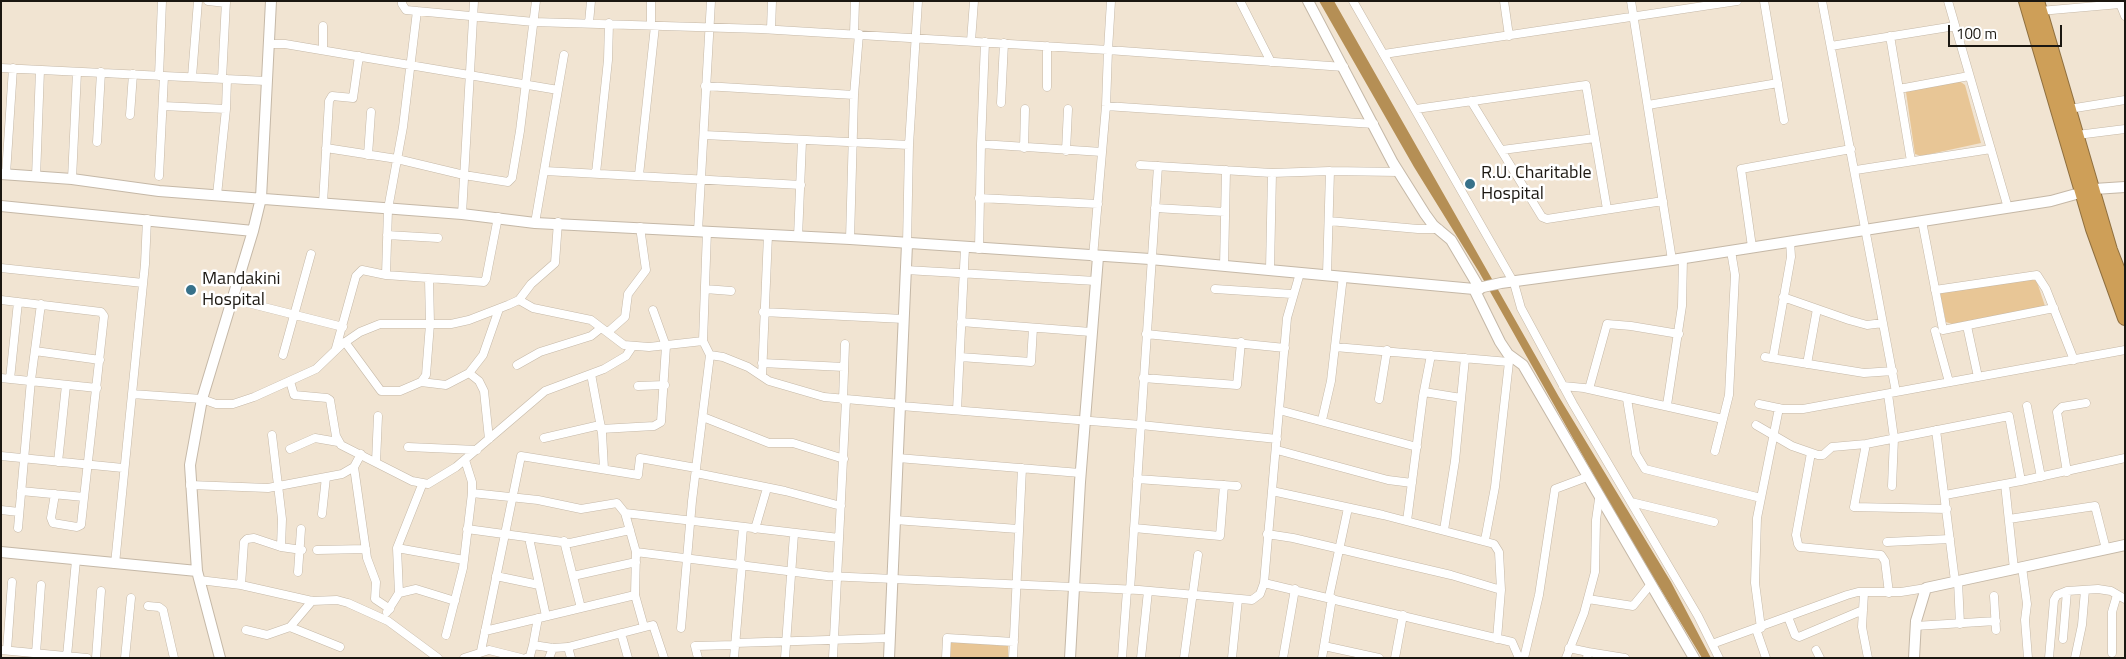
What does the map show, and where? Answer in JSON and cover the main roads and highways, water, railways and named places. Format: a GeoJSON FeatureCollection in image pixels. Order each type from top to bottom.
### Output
{"type":"FeatureCollection","features":[{"type":"Feature","properties":{"kind":"highway"},"geometry":{"type":"LineString","coordinates":[[2026,1],[2088,191],[2125,289]]}},
{"type":"Feature","properties":{"kind":"highway"},"geometry":{"type":"LineString","coordinates":[[2039,6],[2077,134],[2093,229],[2125,318]]}},
{"type":"Feature","properties":{"kind":"place","name":"R.U. Charitable Hospital"},"geometry":{"type":"Point","coordinates":[1470,184]}},
{"type":"Feature","properties":{"kind":"place","name":"Mandakini Hospital"},"geometry":{"type":"Point","coordinates":[191,290]}}]}
